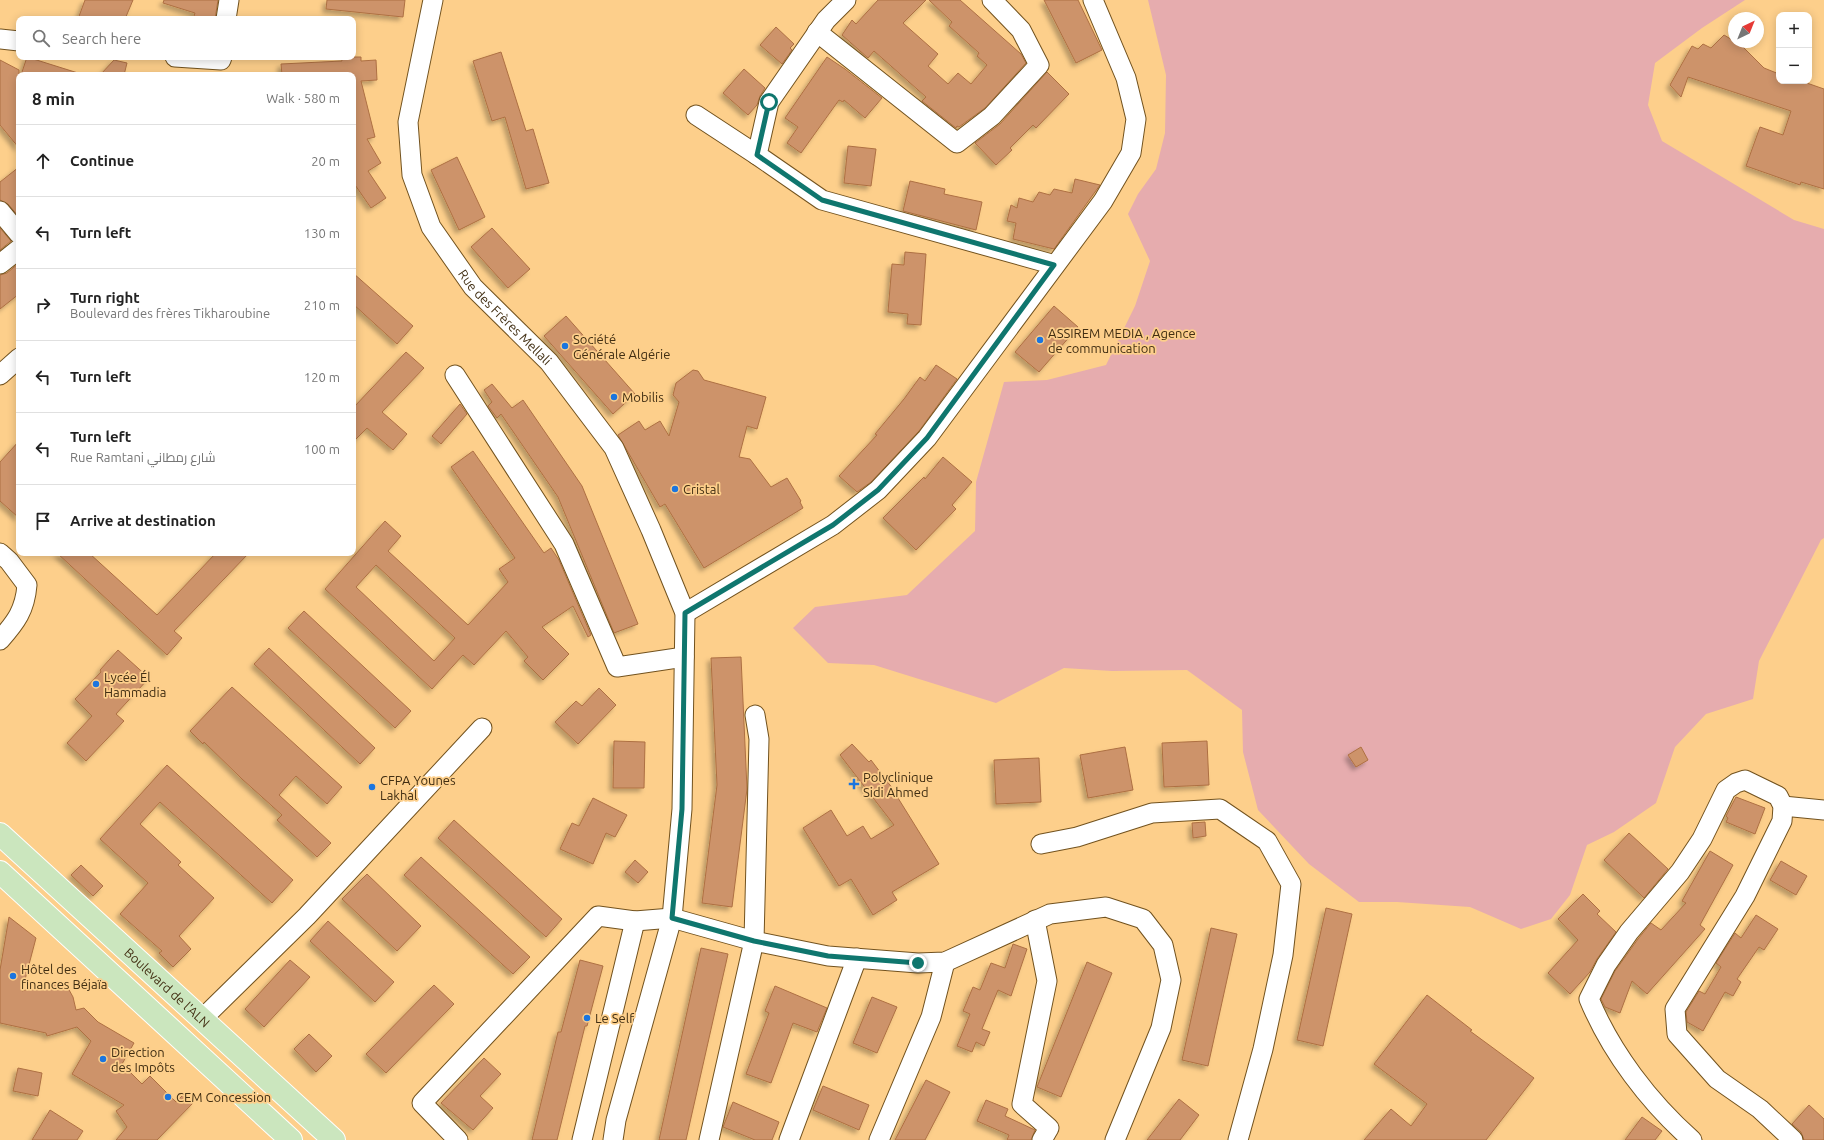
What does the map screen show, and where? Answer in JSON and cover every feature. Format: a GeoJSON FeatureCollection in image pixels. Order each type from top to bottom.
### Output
{"type":"FeatureCollection","features":[{"type":"Feature","properties":{"kind":"main road","name":"Boulevard de l'ALN"},"geometry":{"type":"LineString","coordinates":[[0,834],[334,1140]]}},
{"type":"Feature","properties":{"kind":"main road"},"geometry":{"type":"LineString","coordinates":[[0,872],[291,1140]]}},
{"type":"Feature","properties":{"kind":"street"},"geometry":{"type":"LineString","coordinates":[[226,16],[229,0]]}},
{"type":"Feature","properties":{"kind":"street","name":"Rue des Frères Mellali"},"geometry":{"type":"LineString","coordinates":[[433,0],[408,122],[412,175],[431,227],[473,287],[549,362],[614,448],[651,530],[685,613]]}},
{"type":"Feature","properties":{"kind":"street"},"geometry":{"type":"LineString","coordinates":[[757,155],[769,102],[826,20],[846,0]]}},
{"type":"Feature","properties":{"kind":"street"},"geometry":{"type":"LineString","coordinates":[[818,32],[957,143],[992,116],[1039,65],[1021,30],[992,0]]}},
{"type":"Feature","properties":{"kind":"street"},"geometry":{"type":"LineString","coordinates":[[613,1140],[616,1120],[672,918],[682,809],[685,613],[833,525],[878,490],[927,438],[1102,201],[1131,153],[1136,119],[1126,78],[1093,0]]}},
{"type":"Feature","properties":{"kind":"street"},"geometry":{"type":"LineString","coordinates":[[0,39],[16,41]]}},
{"type":"Feature","properties":{"kind":"street"},"geometry":{"type":"LineString","coordinates":[[696,115],[822,200],[1054,265]]}},
{"type":"Feature","properties":{"kind":"street"},"geometry":{"type":"LineString","coordinates":[[0,211],[16,230]]}},
{"type":"Feature","properties":{"kind":"street"},"geometry":{"type":"LineString","coordinates":[[0,264],[16,251]]}},
{"type":"Feature","properties":{"kind":"street"},"geometry":{"type":"LineString","coordinates":[[0,375],[16,361]]}},
{"type":"Feature","properties":{"kind":"street"},"geometry":{"type":"LineString","coordinates":[[455,375],[564,544],[617,667],[684,657]]}},
{"type":"Feature","properties":{"kind":"street"},"geometry":{"type":"LineString","coordinates":[[0,553],[27,585],[26,599],[20,614],[0,640]]}},
{"type":"Feature","properties":{"kind":"street"},"geometry":{"type":"LineString","coordinates":[[709,1140],[754,941],[759,739],[755,715]]}},
{"type":"Feature","properties":{"kind":"street"},"geometry":{"type":"LineString","coordinates":[[202,1019],[307,916],[482,728]]}},
{"type":"Feature","properties":{"kind":"street"},"geometry":{"type":"LineString","coordinates":[[1692,1140],[1664,1113],[1628,1068],[1598,1021],[1589,1000],[1606,965],[1629,932],[1680,872],[1702,838],[1726,790],[1736,783],[1745,780],[1778,796],[1783,806],[1782,821],[1745,896],[1675,1009],[1675,1022],[1677,1034],[1717,1078],[1760,1109],[1793,1140]]}},
{"type":"Feature","properties":{"kind":"street"},"geometry":{"type":"LineString","coordinates":[[1783,806],[1824,810]]}},
{"type":"Feature","properties":{"kind":"street"},"geometry":{"type":"LineString","coordinates":[[1041,844],[1078,837],[1152,813],[1220,809],[1268,841],[1291,884],[1282,963],[1263,1049],[1238,1140]]}},
{"type":"Feature","properties":{"kind":"street"},"geometry":{"type":"LineString","coordinates":[[458,1140],[422,1103],[598,916],[635,921],[672,918],[754,941],[828,956],[918,963],[945,962],[1050,914],[1106,907],[1143,919],[1163,945],[1171,980],[1161,1028],[1115,1140]]}},
{"type":"Feature","properties":{"kind":"street"},"geometry":{"type":"LineString","coordinates":[[1035,920],[1047,981],[1022,1104],[1048,1128],[1042,1140]]}},
{"type":"Feature","properties":{"kind":"street"},"geometry":{"type":"LineString","coordinates":[[582,1140],[635,921]]}},
{"type":"Feature","properties":{"kind":"street"},"geometry":{"type":"LineString","coordinates":[[789,1140],[857,958]]}},
{"type":"Feature","properties":{"kind":"street"},"geometry":{"type":"LineString","coordinates":[[879,1140],[931,1017],[945,962]]}},
{"type":"Feature","properties":{"kind":"shaded area"},"geometry":{"type":"Polygon","coordinates":[[[1148,0],[1745,0],[1702,28],[1655,63],[1648,105],[1662,141],[1794,220],[1824,229],[1824,538],[1821,540],[1759,661],[1753,699],[1706,714],[1675,747],[1656,803],[1614,832],[1587,845],[1570,895],[1551,919],[1521,929],[1470,907],[1397,902],[1359,902],[1309,864],[1258,810],[1243,752],[1242,710],[1187,670],[1112,671],[1064,668],[996,703],[874,665],[828,663],[793,628],[815,607],[907,595],[975,531],[976,482],[1004,382],[1047,380],[1106,365],[1135,306],[1150,261],[1128,214],[1138,194],[1156,169],[1165,133],[1166,75],[1148,0]]]}},
{"type":"Feature","properties":{"kind":"building"},"geometry":{"type":"Polygon","coordinates":[[[85,0],[133,0],[126,16],[79,16],[85,0]]]}},
{"type":"Feature","properties":{"kind":"building"},"geometry":{"type":"Polygon","coordinates":[[[164,0],[218,0],[215,16],[194,16],[195,13],[163,3],[164,0]]]}},
{"type":"Feature","properties":{"kind":"building"},"geometry":{"type":"Polygon","coordinates":[[[327,0],[405,0],[403,17],[326,9],[327,0]]]}},
{"type":"Feature","properties":{"kind":"building"},"geometry":{"type":"Polygon","coordinates":[[[878,0],[926,0],[903,23],[938,54],[928,66],[948,84],[958,73],[971,84],[987,65],[977,56],[979,53],[949,26],[952,22],[929,0],[960,0],[1021,54],[1026,63],[985,108],[956,128],[922,101],[926,97],[874,51],[868,58],[842,35],[852,20],[856,24],[878,0]]]}},
{"type":"Feature","properties":{"kind":"building"},"geometry":{"type":"Polygon","coordinates":[[[1044,0],[1078,0],[1102,50],[1076,63],[1044,0]]]}},
{"type":"Feature","properties":{"kind":"building"},"geometry":{"type":"Polygon","coordinates":[[[776,27],[794,44],[790,48],[792,50],[782,64],[760,45],[776,27]]]}},
{"type":"Feature","properties":{"kind":"building"},"geometry":{"type":"Polygon","coordinates":[[[1724,35],[1728,37],[1728,48],[1744,48],[1764,68],[1776,73],[1776,84],[1810,84],[1824,89],[1824,189],[1801,182],[1800,185],[1746,166],[1760,127],[1783,135],[1791,111],[1688,77],[1681,97],[1670,85],[1692,46],[1698,49],[1703,44],[1711,48],[1724,35]]]}},
{"type":"Feature","properties":{"kind":"building"},"geometry":{"type":"Polygon","coordinates":[[[501,52],[526,131],[533,129],[549,183],[526,189],[505,117],[492,121],[473,61],[501,52]]]}},
{"type":"Feature","properties":{"kind":"building"},"geometry":{"type":"Polygon","coordinates":[[[356,57],[361,57],[361,61],[376,60],[377,80],[361,81],[375,137],[367,139],[381,163],[368,171],[386,198],[371,208],[356,186],[356,72],[282,72],[281,64],[356,60],[356,57]]]}},
{"type":"Feature","properties":{"kind":"building"},"geometry":{"type":"Polygon","coordinates":[[[827,57],[882,98],[865,118],[844,100],[843,102],[839,100],[801,153],[787,143],[798,127],[785,118],[827,57]]]}},
{"type":"Feature","properties":{"kind":"building"},"geometry":{"type":"Polygon","coordinates":[[[0,60],[19,70],[19,72],[16,72],[16,144],[0,125],[0,60]]]}},
{"type":"Feature","properties":{"kind":"building"},"geometry":{"type":"Polygon","coordinates":[[[26,60],[37,60],[75,72],[22,72],[26,60]]]}},
{"type":"Feature","properties":{"kind":"building"},"geometry":{"type":"Polygon","coordinates":[[[114,60],[127,63],[125,72],[103,72],[114,60]]]}},
{"type":"Feature","properties":{"kind":"building"},"geometry":{"type":"Polygon","coordinates":[[[744,69],[765,88],[757,105],[748,115],[723,93],[744,69]]]}},
{"type":"Feature","properties":{"kind":"building"},"geometry":{"type":"Polygon","coordinates":[[[1047,72],[1069,94],[1036,128],[1033,125],[1010,148],[1012,150],[996,165],[975,143],[1000,124],[1047,72]]]}},
{"type":"Feature","properties":{"kind":"building"},"geometry":{"type":"Polygon","coordinates":[[[848,146],[876,149],[871,186],[844,183],[848,146]]]}},
{"type":"Feature","properties":{"kind":"building"},"geometry":{"type":"Polygon","coordinates":[[[457,157],[485,217],[459,230],[431,170],[457,157]]]}},
{"type":"Feature","properties":{"kind":"building"},"geometry":{"type":"Polygon","coordinates":[[[16,169],[16,213],[8,204],[0,200],[0,182],[16,169]]]}},
{"type":"Feature","properties":{"kind":"building"},"geometry":{"type":"Polygon","coordinates":[[[1075,179],[1100,185],[1054,249],[1013,239],[1016,223],[1007,221],[1011,205],[1017,208],[1019,198],[1033,202],[1039,192],[1050,195],[1054,189],[1072,193],[1075,179]]]}},
{"type":"Feature","properties":{"kind":"building"},"geometry":{"type":"Polygon","coordinates":[[[910,181],[945,189],[944,194],[982,202],[976,230],[903,211],[910,181]]]}},
{"type":"Feature","properties":{"kind":"building"},"geometry":{"type":"Polygon","coordinates":[[[0,228],[11,241],[0,250],[0,228]]]}},
{"type":"Feature","properties":{"kind":"building"},"geometry":{"type":"Polygon","coordinates":[[[492,228],[530,269],[508,288],[471,247],[492,228]]]}},
{"type":"Feature","properties":{"kind":"building"},"geometry":{"type":"Polygon","coordinates":[[[905,252],[926,254],[921,325],[907,324],[908,314],[888,312],[892,264],[904,265],[905,252]]]}},
{"type":"Feature","properties":{"kind":"building"},"geometry":{"type":"Polygon","coordinates":[[[16,266],[16,296],[0,309],[0,275],[7,273],[16,266]]]}},
{"type":"Feature","properties":{"kind":"building"},"geometry":{"type":"Polygon","coordinates":[[[356,276],[413,326],[397,344],[356,307],[356,276]]]}},
{"type":"Feature","properties":{"kind":"building"},"geometry":{"type":"Polygon","coordinates":[[[1054,306],[1078,327],[1039,372],[1015,352],[1054,306]]]}},
{"type":"Feature","properties":{"kind":"building"},"geometry":{"type":"Polygon","coordinates":[[[566,316],[635,394],[613,414],[544,336],[566,316]]]}},
{"type":"Feature","properties":{"kind":"building"},"geometry":{"type":"Polygon","coordinates":[[[406,352],[424,368],[382,412],[407,434],[393,450],[367,428],[356,439],[356,405],[406,352]]]}},
{"type":"Feature","properties":{"kind":"building"},"geometry":{"type":"Polygon","coordinates":[[[936,365],[957,379],[919,431],[871,482],[857,492],[839,476],[877,435],[875,434],[920,377],[925,381],[936,365]]]}},
{"type":"Feature","properties":{"kind":"building"},"geometry":{"type":"Polygon","coordinates":[[[693,370],[698,371],[704,380],[766,397],[757,429],[747,426],[739,457],[750,459],[771,487],[787,478],[801,501],[800,502],[803,508],[704,568],[665,504],[660,507],[618,435],[639,421],[645,430],[660,421],[669,436],[679,402],[673,395],[676,383],[693,370]]]}},
{"type":"Feature","properties":{"kind":"building"},"geometry":{"type":"Polygon","coordinates":[[[492,384],[512,408],[523,400],[582,486],[638,624],[614,633],[558,497],[501,414],[497,418],[488,406],[492,402],[484,390],[492,384]]]}},
{"type":"Feature","properties":{"kind":"building"},"geometry":{"type":"Polygon","coordinates":[[[460,404],[467,414],[441,444],[432,436],[460,404]]]}},
{"type":"Feature","properties":{"kind":"building"},"geometry":{"type":"Polygon","coordinates":[[[16,444],[16,515],[0,501],[0,462],[16,444]]]}},
{"type":"Feature","properties":{"kind":"building"},"geometry":{"type":"Polygon","coordinates":[[[473,451],[544,553],[551,548],[559,560],[591,635],[588,637],[573,606],[542,627],[569,654],[543,680],[524,661],[528,657],[506,631],[474,665],[463,655],[432,689],[325,589],[354,556],[356,556],[356,554],[385,521],[401,536],[388,551],[468,625],[508,582],[499,569],[515,558],[451,467],[473,451]],[[376,565],[356,587],[434,661],[455,638],[376,565]]]}},
{"type":"Feature","properties":{"kind":"building"},"geometry":{"type":"Polygon","coordinates":[[[943,457],[972,482],[952,505],[956,509],[916,550],[883,518],[924,477],[925,479],[943,457]]]}},
{"type":"Feature","properties":{"kind":"building"},"geometry":{"type":"Polygon","coordinates":[[[60,556],[92,556],[157,615],[213,556],[246,556],[174,631],[182,638],[167,655],[60,556]]]}},
{"type":"Feature","properties":{"kind":"building"},"geometry":{"type":"Polygon","coordinates":[[[304,611],[411,711],[395,728],[288,628],[304,611]]]}},
{"type":"Feature","properties":{"kind":"building"},"geometry":{"type":"Polygon","coordinates":[[[269,648],[375,748],[360,764],[254,664],[269,648]]]}},
{"type":"Feature","properties":{"kind":"building"},"geometry":{"type":"Polygon","coordinates":[[[118,650],[149,678],[116,714],[124,721],[86,761],[67,743],[92,716],[75,699],[101,672],[100,670],[118,650]]]}},
{"type":"Feature","properties":{"kind":"building"},"geometry":{"type":"Polygon","coordinates":[[[741,657],[747,789],[732,907],[702,903],[717,785],[711,658],[741,657]]]}},
{"type":"Feature","properties":{"kind":"building"},"geometry":{"type":"Polygon","coordinates":[[[232,687],[342,787],[327,804],[296,776],[279,795],[331,843],[317,857],[277,820],[282,815],[204,742],[203,744],[190,731],[232,687]]]}},
{"type":"Feature","properties":{"kind":"building"},"geometry":{"type":"Polygon","coordinates":[[[599,688],[616,705],[578,744],[555,722],[576,701],[582,706],[599,688]]]}},
{"type":"Feature","properties":{"kind":"building"},"geometry":{"type":"Polygon","coordinates":[[[614,741],[645,742],[644,788],[613,788],[614,741]]]}},
{"type":"Feature","properties":{"kind":"building"},"geometry":{"type":"Polygon","coordinates":[[[1207,741],[1209,785],[1164,787],[1162,743],[1207,741]]]}},
{"type":"Feature","properties":{"kind":"building"},"geometry":{"type":"Polygon","coordinates":[[[852,744],[869,762],[871,760],[899,797],[898,798],[939,864],[892,892],[897,900],[873,915],[851,879],[839,886],[803,828],[831,810],[847,836],[863,826],[871,839],[894,825],[840,755],[852,744]]]}},
{"type":"Feature","properties":{"kind":"building"},"geometry":{"type":"Polygon","coordinates":[[[1125,747],[1133,790],[1088,798],[1080,755],[1125,747]]]}},
{"type":"Feature","properties":{"kind":"building"},"geometry":{"type":"Polygon","coordinates":[[[1361,747],[1368,760],[1356,767],[1348,755],[1361,747]]]}},
{"type":"Feature","properties":{"kind":"building"},"geometry":{"type":"Polygon","coordinates":[[[1039,758],[1041,802],[996,804],[994,760],[1039,758]]]}},
{"type":"Feature","properties":{"kind":"building"},"geometry":{"type":"Polygon","coordinates":[[[167,765],[293,880],[272,903],[160,802],[140,824],[181,862],[178,865],[214,898],[179,936],[191,949],[173,967],[159,953],[162,951],[120,914],[148,883],[100,839],[167,765]]]}},
{"type":"Feature","properties":{"kind":"building"},"geometry":{"type":"Polygon","coordinates":[[[1736,797],[1765,808],[1755,834],[1726,822],[1728,818],[1726,816],[1736,797]]]}},
{"type":"Feature","properties":{"kind":"building"},"geometry":{"type":"Polygon","coordinates":[[[593,798],[627,815],[615,837],[606,833],[593,864],[560,849],[572,823],[579,826],[593,798]]]}},
{"type":"Feature","properties":{"kind":"building"},"geometry":{"type":"Polygon","coordinates":[[[454,820],[562,919],[546,937],[438,838],[454,820]]]}},
{"type":"Feature","properties":{"kind":"building"},"geometry":{"type":"Polygon","coordinates":[[[1205,822],[1206,836],[1193,838],[1192,823],[1205,822]]]}},
{"type":"Feature","properties":{"kind":"building"},"geometry":{"type":"Polygon","coordinates":[[[1629,833],[1668,869],[1644,898],[1604,860],[1629,833]]]}},
{"type":"Feature","properties":{"kind":"building"},"geometry":{"type":"Polygon","coordinates":[[[1710,851],[1733,865],[1700,925],[1705,929],[1647,994],[1632,981],[1620,1013],[1605,1007],[1601,999],[1615,971],[1651,923],[1661,930],[1686,903],[1682,901],[1710,851]]]}},
{"type":"Feature","properties":{"kind":"building"},"geometry":{"type":"Polygon","coordinates":[[[421,857],[530,957],[513,974],[404,875],[421,857]]]}},
{"type":"Feature","properties":{"kind":"building"},"geometry":{"type":"Polygon","coordinates":[[[635,860],[648,872],[638,883],[625,872],[635,860]]]}},
{"type":"Feature","properties":{"kind":"building"},"geometry":{"type":"Polygon","coordinates":[[[1781,861],[1807,876],[1796,895],[1770,880],[1781,861]]]}},
{"type":"Feature","properties":{"kind":"building"},"geometry":{"type":"Polygon","coordinates":[[[81,865],[103,886],[93,896],[71,875],[81,865]]]}},
{"type":"Feature","properties":{"kind":"building"},"geometry":{"type":"Polygon","coordinates":[[[367,874],[421,926],[397,951],[342,899],[367,874]]]}},
{"type":"Feature","properties":{"kind":"building"},"geometry":{"type":"Polygon","coordinates":[[[1583,894],[1600,911],[1597,914],[1616,932],[1597,959],[1590,972],[1570,994],[1548,973],[1578,940],[1558,919],[1583,894]]]}},
{"type":"Feature","properties":{"kind":"building"},"geometry":{"type":"Polygon","coordinates":[[[1326,908],[1352,914],[1323,1046],[1297,1040],[1326,908]]]}},
{"type":"Feature","properties":{"kind":"building"},"geometry":{"type":"Polygon","coordinates":[[[1756,915],[1778,929],[1764,950],[1759,947],[1737,979],[1741,982],[1733,996],[1725,992],[1703,1031],[1687,1022],[1686,1012],[1699,991],[1705,994],[1721,967],[1716,963],[1735,933],[1741,938],[1756,915]]]}},
{"type":"Feature","properties":{"kind":"building"},"geometry":{"type":"Polygon","coordinates":[[[9,917],[36,938],[22,991],[50,983],[61,984],[68,988],[73,997],[76,1010],[84,1008],[98,1022],[134,1043],[122,1064],[142,1084],[150,1076],[176,1102],[184,1094],[193,1103],[157,1140],[116,1140],[127,1127],[116,1111],[124,1105],[72,1074],[91,1041],[77,1027],[47,1036],[46,1033],[0,1023],[0,970],[9,917]]]}},
{"type":"Feature","properties":{"kind":"building"},"geometry":{"type":"Polygon","coordinates":[[[328,921],[394,982],[375,1002],[310,941],[328,921]]]}},
{"type":"Feature","properties":{"kind":"building"},"geometry":{"type":"Polygon","coordinates":[[[1211,928],[1237,934],[1208,1066],[1182,1060],[1211,928]]]}},
{"type":"Feature","properties":{"kind":"building"},"geometry":{"type":"Polygon","coordinates":[[[1013,944],[1027,949],[1011,996],[998,990],[982,1029],[990,1032],[984,1046],[976,1042],[972,1052],[957,1046],[970,1014],[963,1011],[973,987],[980,990],[991,963],[1005,968],[1013,944]]]}},
{"type":"Feature","properties":{"kind":"building"},"geometry":{"type":"Polygon","coordinates":[[[701,948],[728,954],[686,1140],[659,1140],[701,948]]]}},
{"type":"Feature","properties":{"kind":"building"},"geometry":{"type":"Polygon","coordinates":[[[290,960],[310,977],[264,1027],[245,1009],[290,960]]]}},
{"type":"Feature","properties":{"kind":"building"},"geometry":{"type":"Polygon","coordinates":[[[580,960],[603,966],[587,1026],[585,1026],[557,1140],[532,1140],[558,1032],[561,1032],[580,960]]]}},
{"type":"Feature","properties":{"kind":"building"},"geometry":{"type":"Polygon","coordinates":[[[1087,962],[1112,973],[1061,1097],[1037,1087],[1087,962]]]}},
{"type":"Feature","properties":{"kind":"building"},"geometry":{"type":"Polygon","coordinates":[[[434,985],[454,1004],[386,1073],[366,1054],[434,985]]]}},
{"type":"Feature","properties":{"kind":"building"},"geometry":{"type":"Polygon","coordinates":[[[775,986],[827,1008],[817,1032],[793,1023],[771,1083],[746,1074],[769,1013],[765,1011],[775,986]]]}},
{"type":"Feature","properties":{"kind":"building"},"geometry":{"type":"Polygon","coordinates":[[[1427,995],[1472,1030],[1470,1031],[1534,1078],[1486,1140],[1364,1140],[1391,1109],[1411,1126],[1427,1104],[1374,1064],[1427,995]]]}},
{"type":"Feature","properties":{"kind":"building"},"geometry":{"type":"Polygon","coordinates":[[[872,997],[897,1007],[877,1053],[853,1043],[872,997]]]}},
{"type":"Feature","properties":{"kind":"building"},"geometry":{"type":"Polygon","coordinates":[[[309,1034],[332,1056],[316,1072],[294,1049],[309,1034]]]}},
{"type":"Feature","properties":{"kind":"building"},"geometry":{"type":"Polygon","coordinates":[[[484,1058],[501,1074],[480,1096],[493,1108],[473,1130],[441,1103],[484,1058]]]}},
{"type":"Feature","properties":{"kind":"building"},"geometry":{"type":"Polygon","coordinates":[[[18,1068],[42,1073],[38,1096],[13,1091],[18,1068]]]}},
{"type":"Feature","properties":{"kind":"building"},"geometry":{"type":"Polygon","coordinates":[[[926,1080],[950,1092],[925,1140],[895,1140],[926,1080]]]}},
{"type":"Feature","properties":{"kind":"building"},"geometry":{"type":"Polygon","coordinates":[[[823,1086],[869,1105],[859,1130],[813,1110],[823,1086]]]}},
{"type":"Feature","properties":{"kind":"building"},"geometry":{"type":"Polygon","coordinates":[[[1179,1099],[1199,1115],[1180,1140],[1147,1140],[1179,1099]]]}},
{"type":"Feature","properties":{"kind":"building"},"geometry":{"type":"Polygon","coordinates":[[[986,1100],[1008,1109],[1005,1116],[1035,1130],[1031,1140],[1007,1140],[1009,1135],[977,1121],[986,1100]]]}},
{"type":"Feature","properties":{"kind":"building"},"geometry":{"type":"Polygon","coordinates":[[[733,1102],[779,1122],[772,1140],[755,1140],[723,1127],[733,1102]]]}},
{"type":"Feature","properties":{"kind":"building"},"geometry":{"type":"Polygon","coordinates":[[[1809,1105],[1824,1119],[1824,1140],[1804,1140],[1801,1132],[1792,1124],[1809,1105]]]}},
{"type":"Feature","properties":{"kind":"building"},"geometry":{"type":"Polygon","coordinates":[[[50,1110],[83,1131],[77,1140],[32,1140],[50,1110]]]}},
{"type":"Feature","properties":{"kind":"building"},"geometry":{"type":"Polygon","coordinates":[[[1642,1117],[1662,1131],[1655,1140],[1625,1140],[1642,1117]]]}},
{"type":"Feature","properties":{"kind":"place","name":"ASSIREM MEDIA , Agence de communication"},"geometry":{"type":"Point","coordinates":[1040,340]}},
{"type":"Feature","properties":{"kind":"place","name":"Société Générale Algérie"},"geometry":{"type":"Point","coordinates":[565,346]}},
{"type":"Feature","properties":{"kind":"place","name":"Mobilis"},"geometry":{"type":"Point","coordinates":[614,397]}},
{"type":"Feature","properties":{"kind":"place","name":"Cristal"},"geometry":{"type":"Point","coordinates":[675,489]}},
{"type":"Feature","properties":{"kind":"place","name":"Lycée Él Hammadia"},"geometry":{"type":"Point","coordinates":[96,684]}},
{"type":"Feature","properties":{"kind":"place","name":"Polyclinique Sidi Ahmed"},"geometry":{"type":"Point","coordinates":[854,784]}},
{"type":"Feature","properties":{"kind":"place","name":"CFPA Younes Lakhal"},"geometry":{"type":"Point","coordinates":[372,787]}},
{"type":"Feature","properties":{"kind":"place","name":"Hôtel des finances Béjaïa"},"geometry":{"type":"Point","coordinates":[13,976]}},
{"type":"Feature","properties":{"kind":"place","name":"Le Self"},"geometry":{"type":"Point","coordinates":[587,1018]}},
{"type":"Feature","properties":{"kind":"place","name":"Direction des Impôts"},"geometry":{"type":"Point","coordinates":[103,1059]}},
{"type":"Feature","properties":{"kind":"place","name":"CEM Concession"},"geometry":{"type":"Point","coordinates":[168,1097]}},
{"type":"Feature","properties":{"kind":"route"},"geometry":{"type":"LineString","coordinates":[[769,102],[757,155],[822,200],[1054,265],[927,438],[878,490],[833,525],[685,613],[682,809],[672,918],[754,941],[828,956],[918,963]]}}]}
